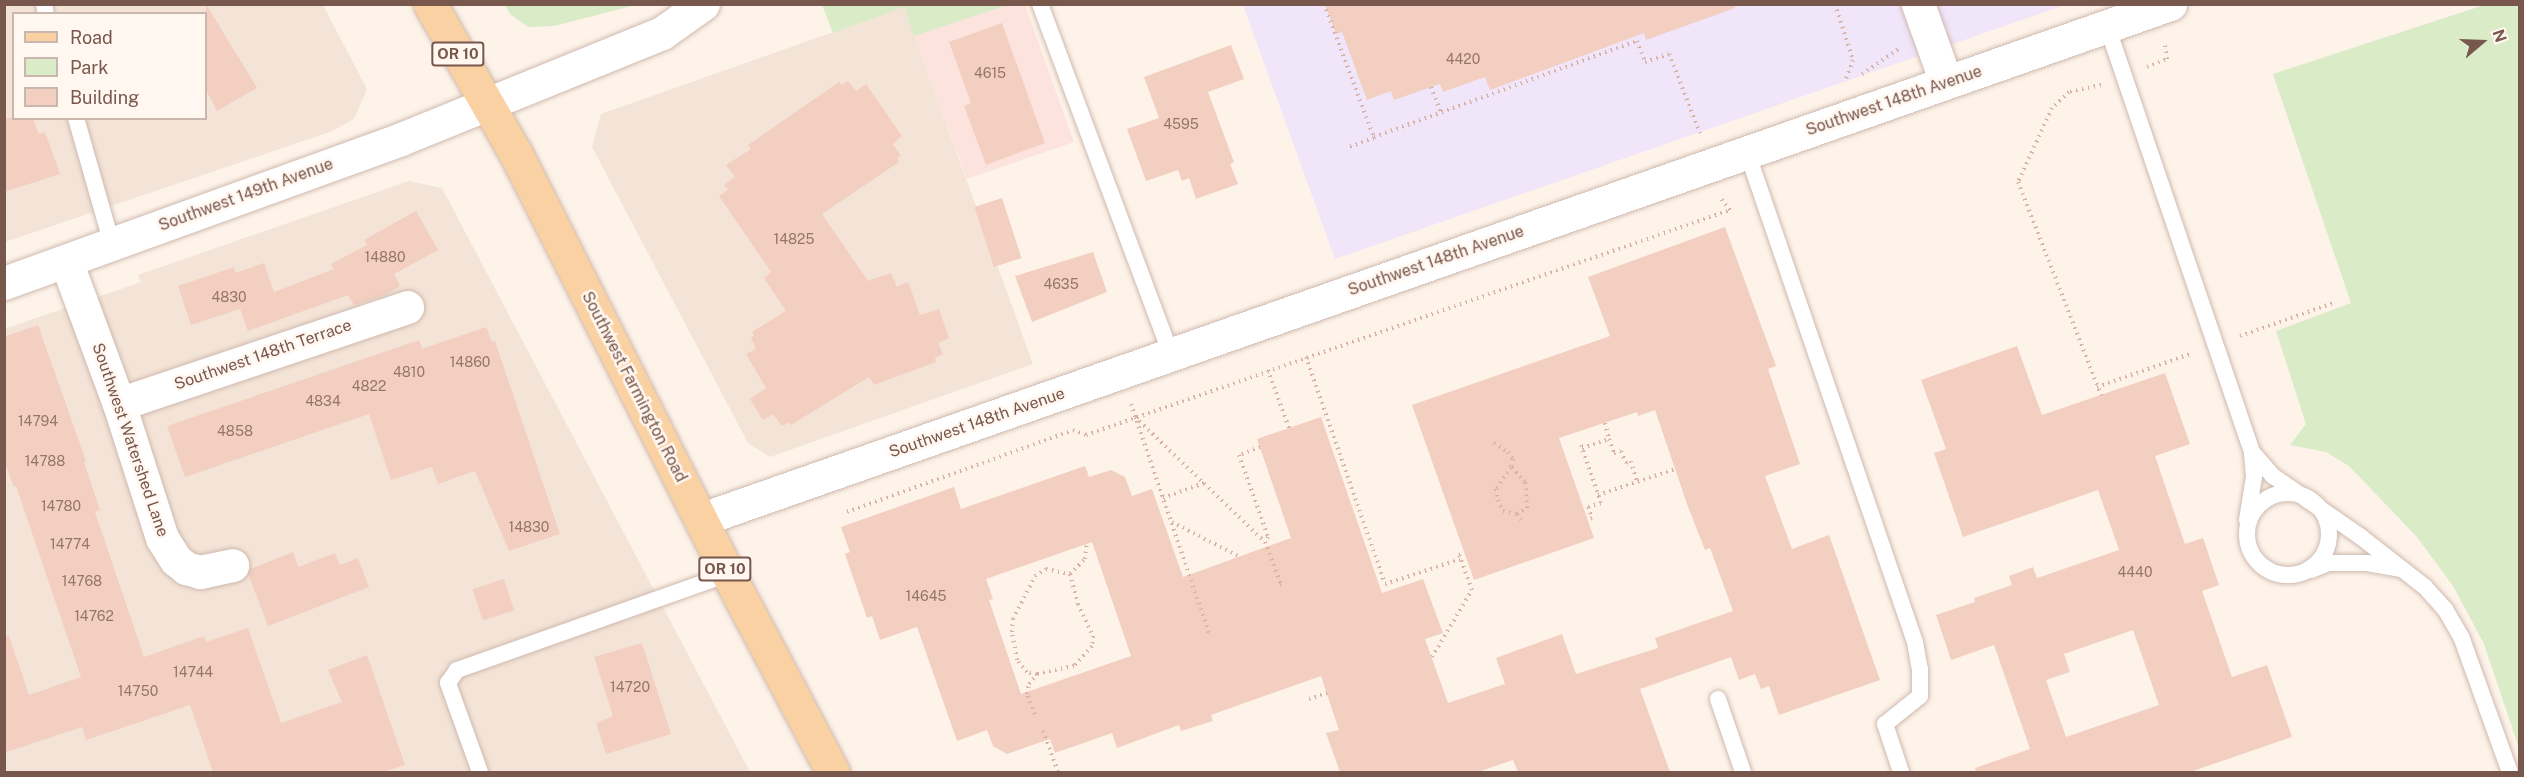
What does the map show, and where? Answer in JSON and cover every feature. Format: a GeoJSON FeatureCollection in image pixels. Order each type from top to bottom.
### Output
{"type":"FeatureCollection","features":[{"type":"Feature","properties":{"kind":"main road","name":"Southwest Farmington Road"},"geometry":{"type":"LineString","coordinates":[[430,4],[516,154],[728,574],[833,772]]}},
{"type":"Feature","properties":{"kind":"street","name":"Southwest 149th Avenue"},"geometry":{"type":"LineString","coordinates":[[4,283],[401,139],[662,33],[684,21],[703,4]]}},
{"type":"Feature","properties":{"kind":"street"},"geometry":{"type":"LineString","coordinates":[[1918,4],[1946,82]]}},
{"type":"Feature","properties":{"kind":"street","name":"Southwest 148th Avenue"},"geometry":{"type":"LineString","coordinates":[[702,519],[2141,12]]}},
{"type":"Feature","properties":{"kind":"street","name":"Southwest Watershed Lane"},"geometry":{"type":"LineString","coordinates":[[66,261],[118,404],[162,538],[176,560],[186,568],[200,572],[232,564]]}},
{"type":"Feature","properties":{"kind":"street","name":"Southwest 148th Terrace"},"geometry":{"type":"LineString","coordinates":[[118,404],[407,307]]}},
{"type":"Feature","properties":{"kind":"lane"},"geometry":{"type":"LineString","coordinates":[[1040,4],[1171,354]]}},
{"type":"Feature","properties":{"kind":"lane"},"geometry":{"type":"LineString","coordinates":[[2141,12],[2124,76],[2252,452],[2254,477],[2246,528],[2250,551],[2264,569],[2278,575],[2293,576],[2328,563],[2367,563],[2401,569]]}},
{"type":"Feature","properties":{"kind":"lane"},"geometry":{"type":"LineString","coordinates":[[77,120],[112,244]]}},
{"type":"Feature","properties":{"kind":"lane"},"geometry":{"type":"LineString","coordinates":[[1747,152],[1915,642],[1920,669],[1920,696],[1885,724],[1901,772]]}},
{"type":"Feature","properties":{"kind":"lane"},"geometry":{"type":"LineString","coordinates":[[2252,452],[2262,467],[2273,476],[2313,501],[2425,587],[2445,609],[2462,639],[2510,772]]}},
{"type":"Feature","properties":{"kind":"lane"},"geometry":{"type":"LineString","coordinates":[[2246,528],[2252,512],[2264,499],[2280,493],[2298,494],[2313,501],[2325,518],[2329,537],[2326,551],[2307,571]]}},
{"type":"Feature","properties":{"kind":"lane"},"geometry":{"type":"LineString","coordinates":[[480,772],[448,683],[457,670],[728,574]]}},
{"type":"Feature","properties":{"kind":"lane"},"geometry":{"type":"LineString","coordinates":[[1718,699],[1743,772]]}},
{"type":"Feature","properties":{"kind":"path"},"geometry":{"type":"LineString","coordinates":[[1324,4],[1374,137]]}},
{"type":"Feature","properties":{"kind":"path"},"geometry":{"type":"LineString","coordinates":[[2101,395],[2018,182],[2052,108],[2069,92],[2087,90],[2167,60],[2141,12]]}},
{"type":"Feature","properties":{"kind":"path"},"geometry":{"type":"LineString","coordinates":[[1348,147],[1637,41],[1645,62],[1669,54],[1702,140]]}},
{"type":"Feature","properties":{"kind":"path"},"geometry":{"type":"LineString","coordinates":[[1859,76],[1905,44]]}},
{"type":"Feature","properties":{"kind":"path"},"geometry":{"type":"LineString","coordinates":[[1841,87],[1850,82]]}},
{"type":"Feature","properties":{"kind":"path"},"geometry":{"type":"LineString","coordinates":[[1431,87],[1441,113]]}},
{"type":"Feature","properties":{"kind":"path"},"geometry":{"type":"LineString","coordinates":[[1306,357],[1385,584],[1460,559]]}},
{"type":"Feature","properties":{"kind":"path"},"geometry":{"type":"LineString","coordinates":[[1268,370],[1289,428]]}},
{"type":"Feature","properties":{"kind":"path"},"geometry":{"type":"LineString","coordinates":[[1120,372],[1210,636]]}},
{"type":"Feature","properties":{"kind":"path"},"geometry":{"type":"LineString","coordinates":[[1135,416],[1265,542],[1281,584],[1276,586]]}},
{"type":"Feature","properties":{"kind":"path"},"geometry":{"type":"LineString","coordinates":[[1605,423],[1614,453],[1621,451],[1626,463],[1631,461],[1637,482]]}},
{"type":"Feature","properties":{"kind":"path"},"geometry":{"type":"LineString","coordinates":[[1587,520],[1592,518],[1588,507],[1601,503],[1581,446],[1609,438]]}},
{"type":"Feature","properties":{"kind":"path"},"geometry":{"type":"LineString","coordinates":[[1494,443],[1508,452],[1513,459],[1511,467],[1496,489],[1503,511],[1517,514],[1527,508],[1525,482],[1511,467]]}},
{"type":"Feature","properties":{"kind":"path"},"geometry":{"type":"LineString","coordinates":[[1260,447],[1239,455],[1268,537],[1265,542]]}},
{"type":"Feature","properties":{"kind":"path"},"geometry":{"type":"LineString","coordinates":[[1598,495],[1675,469]]}},
{"type":"Feature","properties":{"kind":"path"},"geometry":{"type":"LineString","coordinates":[[1163,498],[1204,483]]}},
{"type":"Feature","properties":{"kind":"path"},"geometry":{"type":"LineString","coordinates":[[1517,514],[1521,520]]}},
{"type":"Feature","properties":{"kind":"path"},"geometry":{"type":"LineString","coordinates":[[1171,522],[1240,557]]}},
{"type":"Feature","properties":{"kind":"path"},"geometry":{"type":"LineString","coordinates":[[1070,574],[1085,559],[1087,543]]}},
{"type":"Feature","properties":{"kind":"path"},"geometry":{"type":"LineString","coordinates":[[1431,657],[1472,590],[1459,555],[1464,553]]}},
{"type":"Feature","properties":{"kind":"path"},"geometry":{"type":"LineString","coordinates":[[1046,570],[1070,574],[1078,604],[1093,636],[1092,646],[1074,666],[1037,674],[1027,672],[1017,660],[1012,632],[1013,620],[1035,576],[1046,570]]}},
{"type":"Feature","properties":{"kind":"path"},"geometry":{"type":"LineString","coordinates":[[1035,714],[1027,694],[1029,684],[1037,674]]}},
{"type":"Feature","properties":{"kind":"path"},"geometry":{"type":"LineString","coordinates":[[1309,699],[1327,693]]}},
{"type":"Feature","properties":{"kind":"path"},"geometry":{"type":"LineString","coordinates":[[1043,731],[1058,772]]}},
{"type":"Feature","properties":{"kind":"shaded area"},"geometry":{"type":"Polygon","coordinates":[[[4,5],[323,5],[367,89],[354,119],[330,132],[5,242],[4,5]]]}},
{"type":"Feature","properties":{"kind":"shaded area"},"geometry":{"type":"Polygon","coordinates":[[[1008,5],[1025,5],[1074,142],[967,179],[914,36],[1008,5]]]}},
{"type":"Feature","properties":{"kind":"shaded area"},"geometry":{"type":"Polygon","coordinates":[[[1243,5],[2065,5],[1335,259],[1243,5]]]}},
{"type":"Feature","properties":{"kind":"shaded area"},"geometry":{"type":"Polygon","coordinates":[[[904,7],[1033,364],[770,457],[748,443],[592,147],[601,114],[904,7]]]}},
{"type":"Feature","properties":{"kind":"shaded area"},"geometry":{"type":"Polygon","coordinates":[[[409,181],[442,188],[750,772],[5,772],[4,329],[141,282],[138,275],[409,181]]]}},
{"type":"Feature","properties":{"kind":"green space"},"geometry":{"type":"Polygon","coordinates":[[[505,5],[636,5],[554,26],[528,27],[510,14],[505,5]]]}},
{"type":"Feature","properties":{"kind":"green space"},"geometry":{"type":"Polygon","coordinates":[[[822,5],[1008,5],[914,36],[904,7],[833,33],[822,5]]]}},
{"type":"Feature","properties":{"kind":"green space"},"geometry":{"type":"Polygon","coordinates":[[[2484,5],[2520,5],[2519,748],[2484,644],[2453,586],[2417,537],[2349,466],[2326,452],[2290,445],[2306,424],[2276,331],[2351,303],[2273,74],[2484,5]]]}},
{"type":"Feature","properties":{"kind":"building"},"geometry":{"type":"Polygon","coordinates":[[[206,4],[257,88],[217,111],[207,92],[206,4]]]}},
{"type":"Feature","properties":{"kind":"building"},"geometry":{"type":"Polygon","coordinates":[[[1325,4],[1734,4],[1735,8],[1646,40],[1644,33],[1490,90],[1485,77],[1443,92],[1440,84],[1394,100],[1391,91],[1367,100],[1342,32],[1336,34],[1325,4]]]}},
{"type":"Feature","properties":{"kind":"building"},"geometry":{"type":"Polygon","coordinates":[[[1002,23],[1045,143],[986,165],[964,106],[971,103],[949,42],[1002,23]]]}},
{"type":"Feature","properties":{"kind":"building"},"geometry":{"type":"Polygon","coordinates":[[[1231,45],[1244,79],[1208,92],[1234,162],[1230,164],[1238,184],[1196,199],[1189,178],[1182,181],[1178,170],[1146,181],[1127,129],[1159,118],[1144,77],[1231,45]]]}},
{"type":"Feature","properties":{"kind":"building"},"geometry":{"type":"Polygon","coordinates":[[[848,81],[856,91],[866,84],[902,136],[893,144],[901,156],[897,158],[899,162],[822,214],[868,281],[891,273],[897,287],[908,282],[920,315],[939,309],[949,338],[938,343],[943,354],[935,358],[936,362],[874,385],[869,377],[791,425],[789,422],[782,426],[773,414],[763,420],[750,399],[766,388],[746,354],[756,349],[751,338],[754,335],[752,332],[786,311],[764,278],[771,272],[719,196],[728,190],[724,185],[735,177],[726,165],[751,149],[748,145],[839,82],[842,85],[848,81]]]}},
{"type":"Feature","properties":{"kind":"building"},"geometry":{"type":"Polygon","coordinates":[[[4,118],[34,120],[39,134],[45,132],[60,174],[4,192],[4,118]]]}},
{"type":"Feature","properties":{"kind":"building"},"geometry":{"type":"Polygon","coordinates":[[[1002,198],[1021,258],[994,267],[974,207],[1002,198]]]}},
{"type":"Feature","properties":{"kind":"building"},"geometry":{"type":"Polygon","coordinates":[[[416,211],[438,250],[394,274],[400,286],[385,295],[354,305],[348,295],[248,331],[240,309],[191,325],[178,286],[234,267],[236,273],[264,263],[274,292],[334,269],[331,264],[367,245],[364,240],[416,211]]]}},
{"type":"Feature","properties":{"kind":"building"},"geometry":{"type":"Polygon","coordinates":[[[1725,227],[1776,366],[1768,369],[1800,464],[1765,476],[1792,549],[1829,535],[1880,680],[1779,715],[1769,686],[1761,689],[1755,674],[1739,680],[1731,657],[1640,689],[1670,772],[1518,772],[1513,760],[1478,772],[1340,772],[1326,733],[1339,730],[1321,676],[1211,715],[1213,721],[1181,731],[1179,725],[1117,748],[1112,733],[1055,753],[1050,739],[1007,754],[993,746],[987,730],[957,741],[917,627],[880,640],[872,616],[867,618],[845,554],[850,552],[841,527],[954,487],[961,509],[1085,466],[1089,477],[1111,470],[1125,477],[1132,496],[1152,489],[1183,577],[1291,538],[1257,439],[1321,417],[1382,593],[1423,579],[1443,633],[1425,639],[1448,703],[1505,684],[1496,658],[1562,634],[1576,674],[1658,648],[1655,638],[1733,611],[1710,548],[1705,550],[1687,504],[1655,410],[1638,416],[1637,412],[1559,438],[1594,538],[1474,580],[1412,405],[1610,336],[1588,277],[1725,227]],[[1092,542],[986,579],[993,599],[989,600],[1021,694],[1131,656],[1092,542]]]}},
{"type":"Feature","properties":{"kind":"building"},"geometry":{"type":"Polygon","coordinates":[[[1093,252],[1107,292],[1032,322],[1015,276],[1093,252]]]}},
{"type":"Feature","properties":{"kind":"building"},"geometry":{"type":"Polygon","coordinates":[[[38,325],[86,461],[84,462],[100,510],[95,512],[144,657],[204,636],[206,642],[248,628],[281,723],[342,702],[328,670],[367,655],[405,765],[383,772],[213,772],[190,705],[86,740],[82,727],[4,753],[4,636],[9,636],[29,695],[81,677],[16,486],[14,487],[4,461],[4,337],[38,325]]]}},
{"type":"Feature","properties":{"kind":"building"},"geometry":{"type":"Polygon","coordinates":[[[486,327],[492,342],[495,341],[560,534],[509,551],[475,471],[438,484],[432,467],[391,480],[369,414],[185,477],[167,426],[419,340],[422,349],[486,327]]]}},
{"type":"Feature","properties":{"kind":"building"},"geometry":{"type":"Polygon","coordinates":[[[2017,346],[2042,415],[2165,373],[2190,444],[2155,456],[2185,544],[2203,538],[2219,585],[2202,591],[2232,677],[2267,665],[2292,737],[2190,772],[1976,772],[1975,768],[2030,749],[1994,645],[1951,660],[1936,615],[1975,602],[1974,598],[2012,585],[2009,576],[2033,567],[2037,578],[2119,550],[2098,490],[1963,537],[1934,453],[1946,449],[1921,380],[2017,346]],[[2133,630],[2064,654],[2070,672],[2046,680],[2066,737],[2159,705],[2133,630]]]}},
{"type":"Feature","properties":{"kind":"building"},"geometry":{"type":"Polygon","coordinates":[[[293,552],[298,567],[335,553],[340,565],[358,558],[369,587],[268,626],[248,574],[250,569],[293,552]]]}},
{"type":"Feature","properties":{"kind":"building"},"geometry":{"type":"Polygon","coordinates":[[[504,579],[514,610],[483,621],[473,589],[504,579]]]}},
{"type":"Feature","properties":{"kind":"building"},"geometry":{"type":"Polygon","coordinates":[[[642,643],[671,734],[606,754],[596,723],[613,716],[594,657],[642,643]]]}}]}
